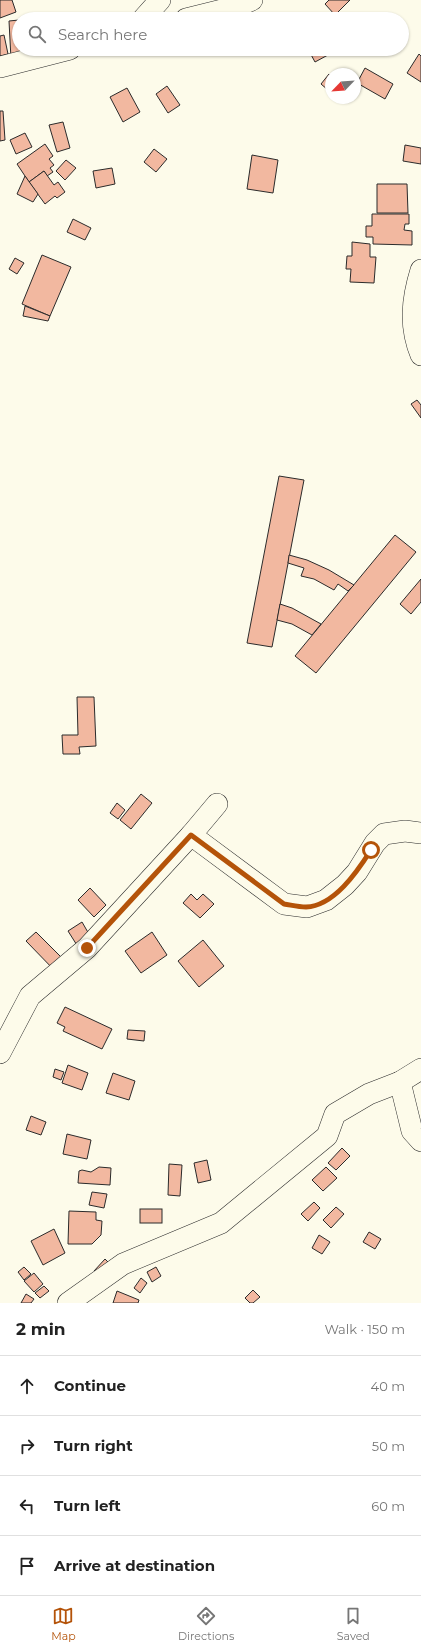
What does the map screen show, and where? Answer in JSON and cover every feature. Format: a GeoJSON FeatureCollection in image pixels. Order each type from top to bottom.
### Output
{"type":"FeatureCollection","features":[{"type":"Feature","properties":{"kind":"street"},"geometry":{"type":"LineString","coordinates":[[149,12],[160,0]]}},
{"type":"Feature","properties":{"kind":"street"},"geometry":{"type":"LineString","coordinates":[[214,12],[238,6],[252,0]]}},
{"type":"Feature","properties":{"kind":"street"},"geometry":{"type":"LineString","coordinates":[[0,67],[43,56]]}},
{"type":"Feature","properties":{"kind":"street"},"geometry":{"type":"LineString","coordinates":[[420,276],[413,305],[412,320],[414,334],[421,355]]}},
{"type":"Feature","properties":{"kind":"street"},"geometry":{"type":"LineString","coordinates":[[0,1053],[30,996],[87,948],[191,835],[217,804]]}},
{"type":"Feature","properties":{"kind":"street"},"geometry":{"type":"LineString","coordinates":[[191,835],[284,904],[307,907],[326,900],[345,885],[357,872],[375,842],[384,834],[405,831],[421,833]]}},
{"type":"Feature","properties":{"kind":"street"},"geometry":{"type":"LineString","coordinates":[[68,1303],[123,1264],[221,1223],[327,1136],[335,1114],[369,1094],[400,1082],[421,1069]]}},
{"type":"Feature","properties":{"kind":"street"},"geometry":{"type":"LineString","coordinates":[[400,1082],[412,1131],[421,1141]]}},
{"type":"Feature","properties":{"kind":"building"},"geometry":{"type":"Polygon","coordinates":[[[0,0],[12,0],[16,12],[12,12],[12,14],[0,18],[0,0]]]}},
{"type":"Feature","properties":{"kind":"building"},"geometry":{"type":"Polygon","coordinates":[[[329,0],[350,0],[338,12],[332,12],[325,4],[329,0]]]}},
{"type":"Feature","properties":{"kind":"building"},"geometry":{"type":"Polygon","coordinates":[[[9,21],[12,21],[12,56],[23,56],[23,59],[11,59],[9,21]]]}},
{"type":"Feature","properties":{"kind":"building"},"geometry":{"type":"Polygon","coordinates":[[[4,35],[8,54],[0,56],[0,36],[4,35]]]}},
{"type":"Feature","properties":{"kind":"building"},"geometry":{"type":"Polygon","coordinates":[[[419,54],[421,56],[421,82],[407,73],[419,54]]]}},
{"type":"Feature","properties":{"kind":"building"},"geometry":{"type":"Polygon","coordinates":[[[312,56],[326,56],[315,62],[312,56]]]}},
{"type":"Feature","properties":{"kind":"building"},"geometry":{"type":"Polygon","coordinates":[[[365,68],[393,84],[385,99],[361,85],[361,76],[365,68]]]}},
{"type":"Feature","properties":{"kind":"building"},"geometry":{"type":"Polygon","coordinates":[[[325,79],[325,87],[321,84],[325,79]]]}},
{"type":"Feature","properties":{"kind":"building"},"geometry":{"type":"Polygon","coordinates":[[[167,86],[180,105],[168,113],[156,94],[167,86]]]}},
{"type":"Feature","properties":{"kind":"building"},"geometry":{"type":"Polygon","coordinates":[[[127,88],[140,112],[123,122],[110,97],[127,88]]]}},
{"type":"Feature","properties":{"kind":"building"},"geometry":{"type":"Polygon","coordinates":[[[0,111],[3,111],[5,140],[0,141],[0,111]]]}},
{"type":"Feature","properties":{"kind":"building"},"geometry":{"type":"Polygon","coordinates":[[[63,122],[70,148],[57,152],[49,125],[63,122]]]}},
{"type":"Feature","properties":{"kind":"building"},"geometry":{"type":"Polygon","coordinates":[[[25,133],[32,147],[16,154],[10,140],[25,133]]]}},
{"type":"Feature","properties":{"kind":"building"},"geometry":{"type":"Polygon","coordinates":[[[45,144],[53,156],[49,159],[54,165],[50,168],[53,172],[47,176],[44,171],[29,182],[17,164],[45,144]]]}},
{"type":"Feature","properties":{"kind":"building"},"geometry":{"type":"Polygon","coordinates":[[[405,145],[421,148],[421,164],[403,161],[405,145]]]}},
{"type":"Feature","properties":{"kind":"building"},"geometry":{"type":"Polygon","coordinates":[[[154,149],[167,159],[156,172],[144,162],[154,149]]]}},
{"type":"Feature","properties":{"kind":"building"},"geometry":{"type":"Polygon","coordinates":[[[252,155],[278,160],[273,193],[247,189],[252,155]]]}},
{"type":"Feature","properties":{"kind":"building"},"geometry":{"type":"Polygon","coordinates":[[[66,160],[76,168],[65,180],[56,171],[66,160]]]}},
{"type":"Feature","properties":{"kind":"building"},"geometry":{"type":"Polygon","coordinates":[[[112,168],[115,184],[96,188],[93,171],[112,168]]]}},
{"type":"Feature","properties":{"kind":"building"},"geometry":{"type":"Polygon","coordinates":[[[44,171],[54,185],[58,182],[65,192],[57,198],[55,196],[45,204],[29,182],[44,171]]]}},
{"type":"Feature","properties":{"kind":"building"},"geometry":{"type":"Polygon","coordinates":[[[25,176],[38,194],[33,202],[17,194],[25,176]]]}},
{"type":"Feature","properties":{"kind":"building"},"geometry":{"type":"Polygon","coordinates":[[[377,184],[407,184],[408,213],[377,213],[377,184]]]}},
{"type":"Feature","properties":{"kind":"building"},"geometry":{"type":"Polygon","coordinates":[[[372,214],[409,214],[409,224],[405,224],[404,230],[412,231],[412,245],[373,244],[373,237],[366,237],[366,226],[372,226],[372,214]]]}},
{"type":"Feature","properties":{"kind":"building"},"geometry":{"type":"Polygon","coordinates":[[[73,219],[91,228],[85,240],[67,232],[73,219]]]}},
{"type":"Feature","properties":{"kind":"building"},"geometry":{"type":"Polygon","coordinates":[[[352,242],[370,244],[370,257],[376,257],[374,283],[350,282],[351,269],[346,269],[347,256],[352,256],[352,242]]]}},
{"type":"Feature","properties":{"kind":"building"},"geometry":{"type":"Polygon","coordinates":[[[42,255],[71,267],[50,316],[22,304],[42,255]]]}},
{"type":"Feature","properties":{"kind":"building"},"geometry":{"type":"Polygon","coordinates":[[[15,258],[24,263],[17,274],[9,269],[15,258]]]}},
{"type":"Feature","properties":{"kind":"building"},"geometry":{"type":"Polygon","coordinates":[[[25,306],[50,316],[48,321],[23,316],[25,306]]]}},
{"type":"Feature","properties":{"kind":"building"},"geometry":{"type":"Polygon","coordinates":[[[417,400],[421,405],[421,418],[411,404],[417,400]]]}},
{"type":"Feature","properties":{"kind":"building"},"geometry":{"type":"Polygon","coordinates":[[[279,476],[304,480],[272,647],[247,643],[279,476]]]}},
{"type":"Feature","properties":{"kind":"building"},"geometry":{"type":"Polygon","coordinates":[[[395,535],[416,552],[316,673],[295,656],[395,535]]]}},
{"type":"Feature","properties":{"kind":"building"},"geometry":{"type":"Polygon","coordinates":[[[289,555],[307,560],[329,570],[354,585],[348,591],[338,584],[334,590],[314,579],[301,576],[304,568],[288,563],[289,555]]]}},
{"type":"Feature","properties":{"kind":"building"},"geometry":{"type":"Polygon","coordinates":[[[421,579],[421,602],[411,614],[400,604],[421,579]]]}},
{"type":"Feature","properties":{"kind":"building"},"geometry":{"type":"Polygon","coordinates":[[[280,604],[292,608],[321,624],[312,635],[292,624],[277,620],[280,604]]]}},
{"type":"Feature","properties":{"kind":"building"},"geometry":{"type":"Polygon","coordinates":[[[77,697],[94,697],[96,746],[79,747],[80,754],[63,754],[62,735],[78,735],[77,697]]]}},
{"type":"Feature","properties":{"kind":"building"},"geometry":{"type":"Polygon","coordinates":[[[141,794],[152,803],[131,829],[120,820],[141,794]]]}},
{"type":"Feature","properties":{"kind":"building"},"geometry":{"type":"Polygon","coordinates":[[[117,803],[125,810],[118,819],[110,813],[117,803]]]}},
{"type":"Feature","properties":{"kind":"building"},"geometry":{"type":"Polygon","coordinates":[[[90,888],[106,905],[94,917],[78,900],[90,888]]]}},
{"type":"Feature","properties":{"kind":"building"},"geometry":{"type":"Polygon","coordinates":[[[191,894],[197,900],[203,894],[214,904],[200,918],[183,903],[191,894]]]}},
{"type":"Feature","properties":{"kind":"building"},"geometry":{"type":"Polygon","coordinates":[[[82,922],[93,941],[80,950],[68,931],[82,922]]]}},
{"type":"Feature","properties":{"kind":"building"},"geometry":{"type":"Polygon","coordinates":[[[36,932],[68,964],[58,974],[26,941],[36,932]]]}},
{"type":"Feature","properties":{"kind":"building"},"geometry":{"type":"Polygon","coordinates":[[[152,932],[167,955],[141,973],[125,951],[152,932]]]}},
{"type":"Feature","properties":{"kind":"building"},"geometry":{"type":"Polygon","coordinates":[[[203,940],[224,966],[199,987],[178,961],[203,940]]]}},
{"type":"Feature","properties":{"kind":"building"},"geometry":{"type":"Polygon","coordinates":[[[65,1007],[112,1029],[102,1049],[63,1031],[65,1027],[57,1023],[65,1007]]]}},
{"type":"Feature","properties":{"kind":"building"},"geometry":{"type":"Polygon","coordinates":[[[128,1030],[145,1031],[144,1041],[127,1039],[128,1030]]]}},
{"type":"Feature","properties":{"kind":"building"},"geometry":{"type":"Polygon","coordinates":[[[68,1065],[88,1073],[82,1090],[62,1083],[68,1065]]]}},
{"type":"Feature","properties":{"kind":"building"},"geometry":{"type":"Polygon","coordinates":[[[55,1069],[64,1072],[61,1080],[53,1077],[55,1069]]]}},
{"type":"Feature","properties":{"kind":"building"},"geometry":{"type":"Polygon","coordinates":[[[113,1073],[135,1081],[129,1100],[106,1093],[113,1073]]]}},
{"type":"Feature","properties":{"kind":"building"},"geometry":{"type":"Polygon","coordinates":[[[31,1116],[46,1122],[41,1135],[26,1130],[31,1116]]]}},
{"type":"Feature","properties":{"kind":"building"},"geometry":{"type":"Polygon","coordinates":[[[67,1134],[91,1140],[87,1159],[63,1154],[67,1134]]]}},
{"type":"Feature","properties":{"kind":"building"},"geometry":{"type":"Polygon","coordinates":[[[342,1148],[350,1156],[336,1170],[328,1163],[342,1148]]]}},
{"type":"Feature","properties":{"kind":"building"},"geometry":{"type":"Polygon","coordinates":[[[207,1160],[211,1180],[198,1183],[194,1163],[207,1160]]]}},
{"type":"Feature","properties":{"kind":"building"},"geometry":{"type":"Polygon","coordinates":[[[169,1164],[182,1165],[180,1196],[168,1195],[169,1164]]]}},
{"type":"Feature","properties":{"kind":"building"},"geometry":{"type":"Polygon","coordinates":[[[99,1167],[111,1168],[110,1185],[78,1183],[79,1171],[82,1170],[91,1172],[99,1167]]]}},
{"type":"Feature","properties":{"kind":"building"},"geometry":{"type":"Polygon","coordinates":[[[326,1167],[337,1178],[323,1191],[312,1180],[326,1167]]]}},
{"type":"Feature","properties":{"kind":"building"},"geometry":{"type":"Polygon","coordinates":[[[92,1192],[107,1194],[104,1208],[89,1205],[92,1192]]]}},
{"type":"Feature","properties":{"kind":"building"},"geometry":{"type":"Polygon","coordinates":[[[314,1202],[320,1208],[308,1221],[301,1214],[314,1202]]]}},
{"type":"Feature","properties":{"kind":"building"},"geometry":{"type":"Polygon","coordinates":[[[336,1207],[344,1214],[331,1228],[323,1220],[336,1207]]]}},
{"type":"Feature","properties":{"kind":"building"},"geometry":{"type":"Polygon","coordinates":[[[140,1209],[162,1209],[162,1223],[140,1223],[140,1209]]]}},
{"type":"Feature","properties":{"kind":"building"},"geometry":{"type":"Polygon","coordinates":[[[69,1211],[96,1212],[96,1220],[102,1221],[101,1235],[92,1244],[68,1244],[69,1211]]]}},
{"type":"Feature","properties":{"kind":"building"},"geometry":{"type":"Polygon","coordinates":[[[54,1229],[65,1253],[43,1265],[31,1241],[54,1229]]]}},
{"type":"Feature","properties":{"kind":"building"},"geometry":{"type":"Polygon","coordinates":[[[369,1232],[381,1239],[375,1249],[363,1242],[369,1232]]]}},
{"type":"Feature","properties":{"kind":"building"},"geometry":{"type":"Polygon","coordinates":[[[319,1235],[330,1242],[322,1254],[312,1248],[319,1235]]]}},
{"type":"Feature","properties":{"kind":"building"},"geometry":{"type":"Polygon","coordinates":[[[105,1259],[113,1267],[103,1278],[94,1271],[105,1259]]]}},
{"type":"Feature","properties":{"kind":"building"},"geometry":{"type":"Polygon","coordinates":[[[24,1267],[31,1274],[24,1280],[18,1272],[24,1267]]]}},
{"type":"Feature","properties":{"kind":"building"},"geometry":{"type":"Polygon","coordinates":[[[156,1267],[161,1276],[152,1282],[147,1272],[156,1267]]]}},
{"type":"Feature","properties":{"kind":"building"},"geometry":{"type":"Polygon","coordinates":[[[34,1273],[43,1284],[34,1292],[24,1281],[34,1273]]]}},
{"type":"Feature","properties":{"kind":"building"},"geometry":{"type":"Polygon","coordinates":[[[141,1278],[147,1283],[140,1293],[134,1288],[141,1278]]]}},
{"type":"Feature","properties":{"kind":"building"},"geometry":{"type":"Polygon","coordinates":[[[44,1286],[49,1291],[40,1298],[35,1293],[44,1286]]]}},
{"type":"Feature","properties":{"kind":"building"},"geometry":{"type":"Polygon","coordinates":[[[253,1290],[260,1297],[253,1303],[250,1303],[245,1298],[253,1290]]]}},
{"type":"Feature","properties":{"kind":"building"},"geometry":{"type":"Polygon","coordinates":[[[117,1291],[139,1300],[138,1303],[113,1303],[117,1291]]]}},
{"type":"Feature","properties":{"kind":"building"},"geometry":{"type":"Polygon","coordinates":[[[26,1294],[34,1299],[31,1303],[21,1303],[26,1294]]]}},
{"type":"Feature","properties":{"kind":"route"},"geometry":{"type":"LineString","coordinates":[[87,948],[191,835],[284,904],[294,906],[307,907],[317,904],[326,900],[337,892],[357,872],[371,850]]}}]}
